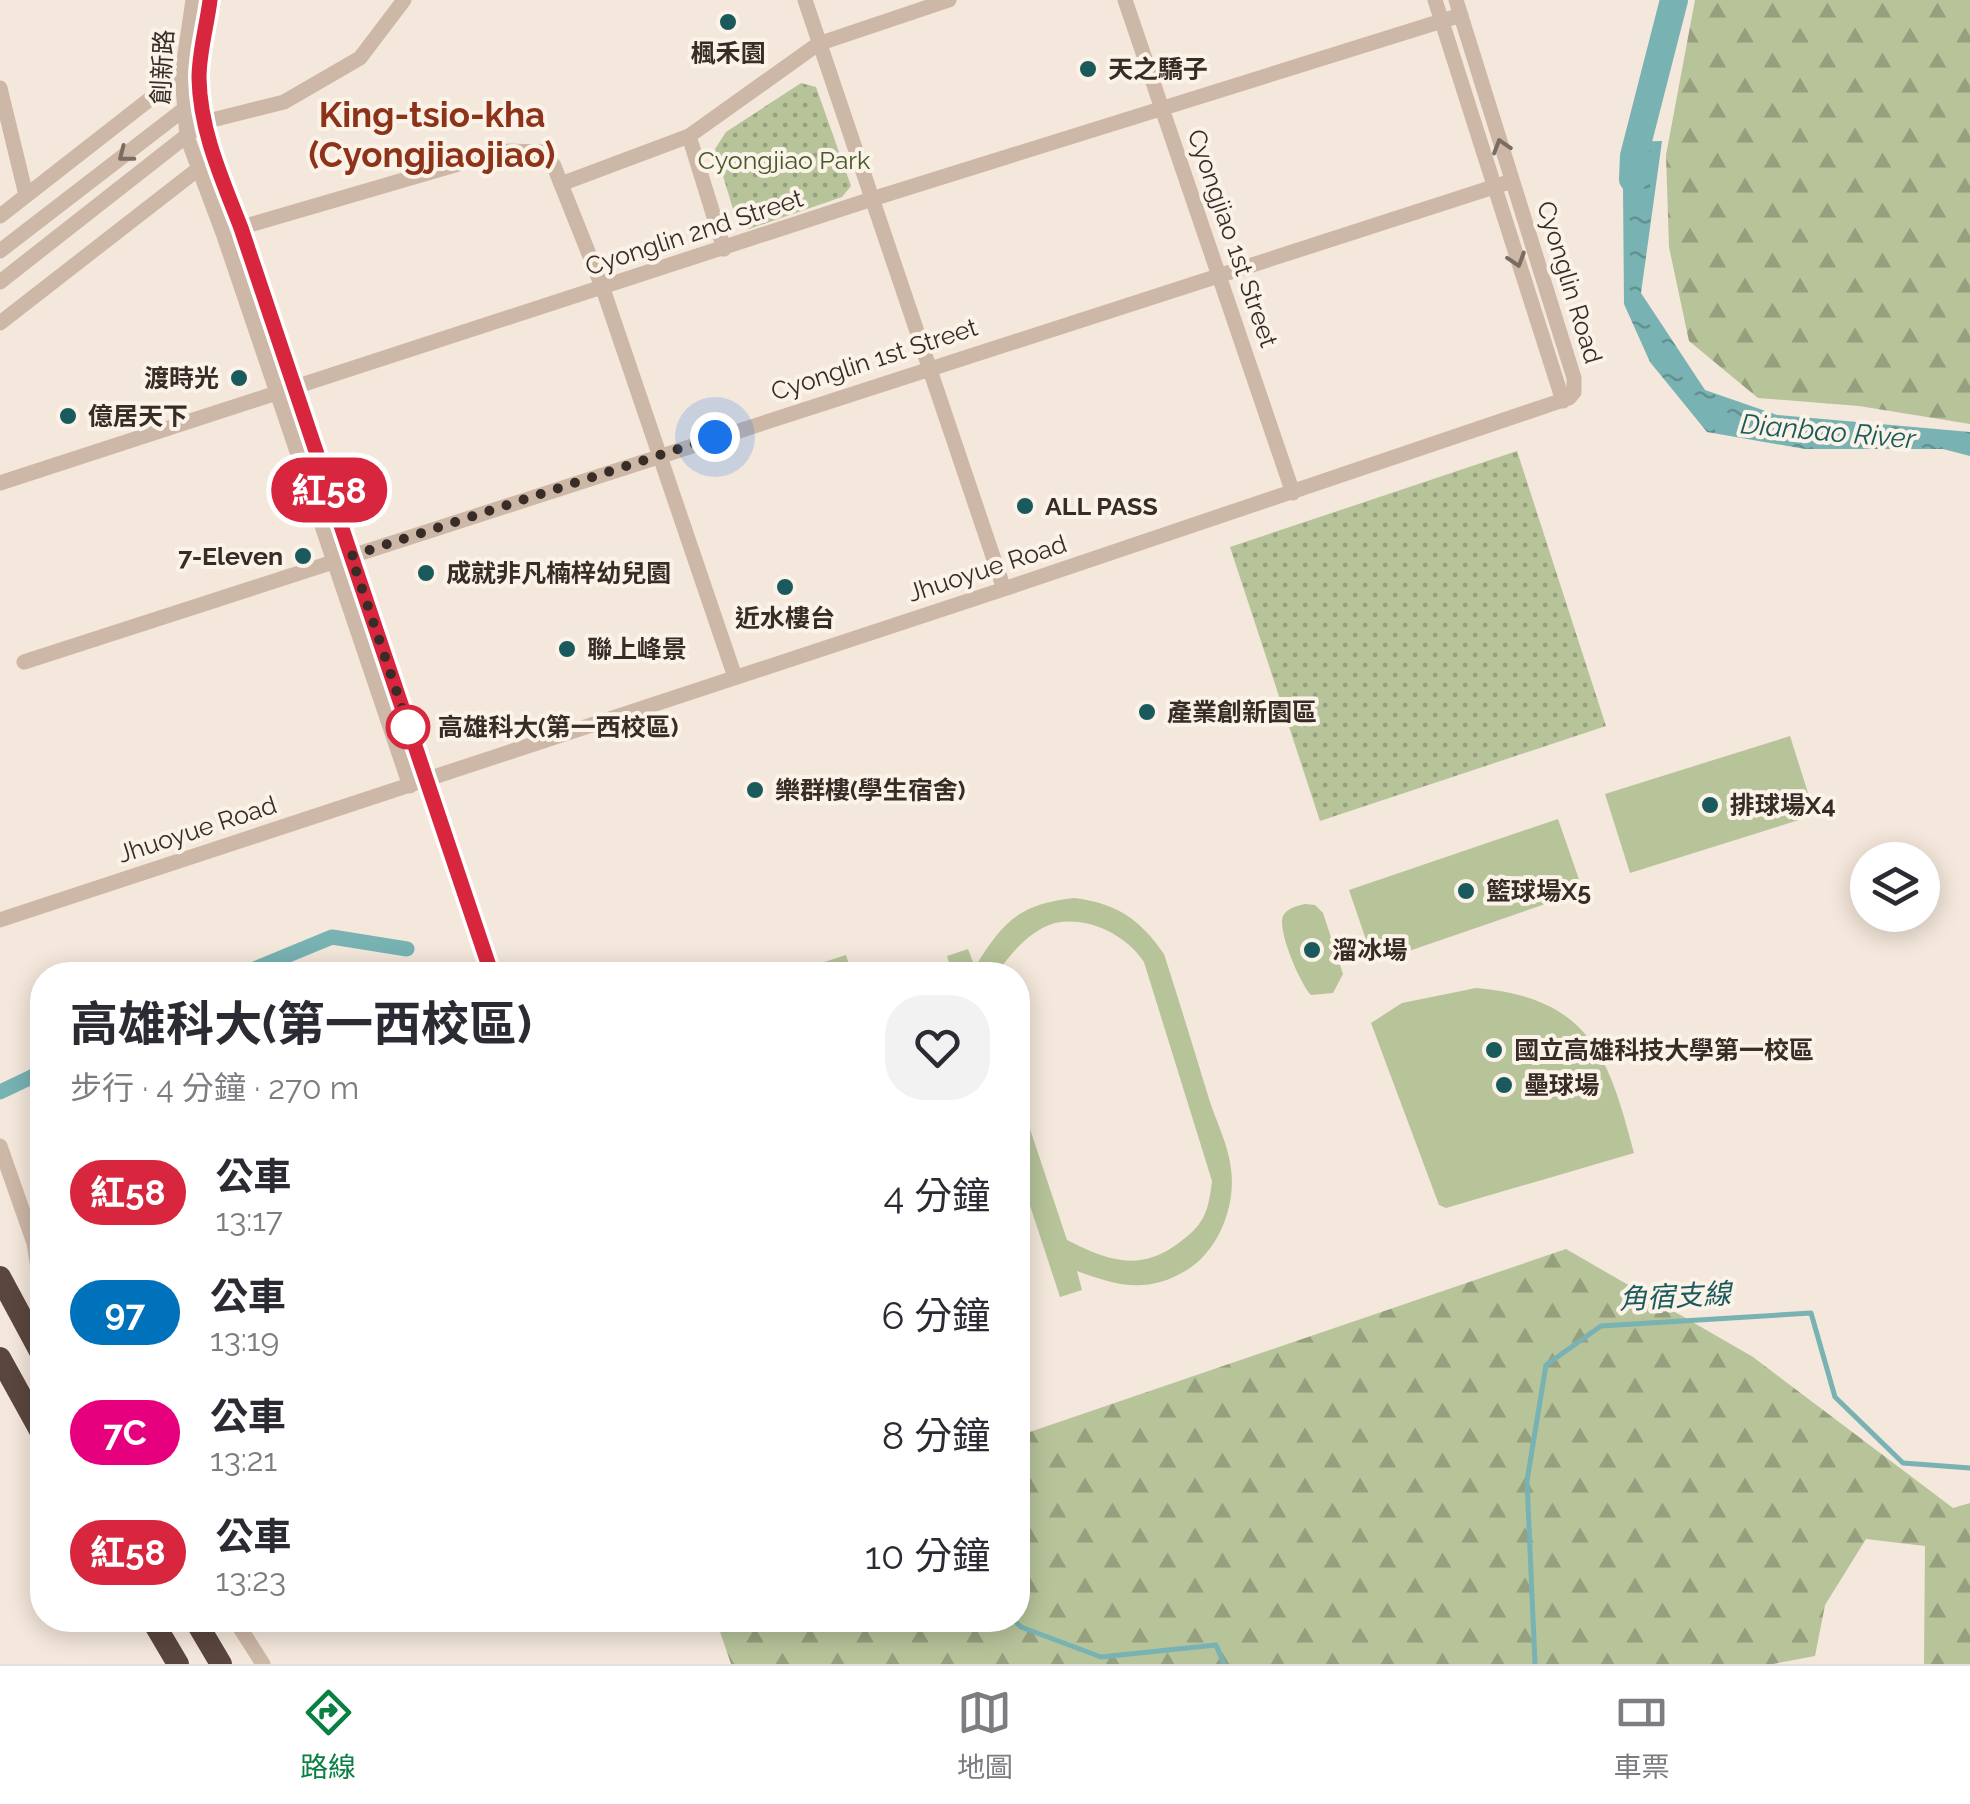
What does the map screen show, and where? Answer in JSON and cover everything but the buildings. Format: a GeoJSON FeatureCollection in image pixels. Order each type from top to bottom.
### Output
{"type":"FeatureCollection","features":[{"type":"Feature","properties":{"kind":"highway"},"geometry":{"type":"LineString","coordinates":[[0,1277],[30,1333]]}},
{"type":"Feature","properties":{"kind":"highway"},"geometry":{"type":"LineString","coordinates":[[0,1358],[30,1412]]}},
{"type":"Feature","properties":{"kind":"highway"},"geometry":{"type":"LineString","coordinates":[[159,1632],[178,1664]]}},
{"type":"Feature","properties":{"kind":"highway"},"geometry":{"type":"LineString","coordinates":[[202,1632],[221,1664]]}},
{"type":"Feature","properties":{"kind":"street","name":"創新路"},"geometry":{"type":"LineString","coordinates":[[193,0],[191,75],[183,110],[187,137],[286,390]]}},
{"type":"Feature","properties":{"kind":"street"},"geometry":{"type":"LineString","coordinates":[[210,0],[191,75],[214,158],[241,228],[334,561],[418,783]]}},
{"type":"Feature","properties":{"kind":"street"},"geometry":{"type":"LineString","coordinates":[[0,282],[204,122],[284,102],[360,58],[404,0]]}},
{"type":"Feature","properties":{"kind":"street"},"geometry":{"type":"LineString","coordinates":[[804,0],[1004,589]]}},
{"type":"Feature","properties":{"kind":"street"},"geometry":{"type":"LineString","coordinates":[[561,184],[689,136],[818,44],[949,0]]}},
{"type":"Feature","properties":{"kind":"street","name":"Cyongjiao 1st Street"},"geometry":{"type":"LineString","coordinates":[[1125,0],[1292,493]]}},
{"type":"Feature","properties":{"kind":"street","name":"Cyonglin Road"},"geometry":{"type":"LineString","coordinates":[[1435,0],[1562,402],[1574,392],[1574,378],[1459,8]]}},
{"type":"Feature","properties":{"kind":"street","name":"Cyonglin 2nd Street"},"geometry":{"type":"LineString","coordinates":[[0,483],[872,199],[1442,22],[1459,8]]}},
{"type":"Feature","properties":{"kind":"street"},"geometry":{"type":"LineString","coordinates":[[0,216],[191,75]]}},
{"type":"Feature","properties":{"kind":"street"},"geometry":{"type":"LineString","coordinates":[[0,88],[26,196]]}},
{"type":"Feature","properties":{"kind":"street"},"geometry":{"type":"LineString","coordinates":[[0,251],[183,110],[204,122]]}},
{"type":"Feature","properties":{"kind":"street"},"geometry":{"type":"LineString","coordinates":[[689,136],[724,250]]}},
{"type":"Feature","properties":{"kind":"street"},"geometry":{"type":"LineString","coordinates":[[224,233],[503,151],[543,152],[554,166],[603,289],[735,677]]}},
{"type":"Feature","properties":{"kind":"street"},"geometry":{"type":"LineString","coordinates":[[0,324],[214,158]]}},
{"type":"Feature","properties":{"kind":"street","name":"Cyonglin 1st Street"},"geometry":{"type":"LineString","coordinates":[[24,662],[1512,181]]}},
{"type":"Feature","properties":{"kind":"street"},"geometry":{"type":"LineString","coordinates":[[286,390],[351,556],[418,783]]}},
{"type":"Feature","properties":{"kind":"street","name":"Jhuoyue Road"},"geometry":{"type":"LineString","coordinates":[[0,920],[1562,402]]}},
{"type":"Feature","properties":{"kind":"street"},"geometry":{"type":"LineString","coordinates":[[0,1146],[30,1232]]}},
{"type":"Feature","properties":{"kind":"street"},"geometry":{"type":"LineString","coordinates":[[243,1632],[263,1664]]}},
{"type":"Feature","properties":{"kind":"green space"},"geometry":{"type":"Polygon","coordinates":[[[1695,0],[1970,0],[1970,424],[1859,406],[1758,398],[1689,341],[1669,247],[1666,155],[1695,0]]]}},
{"type":"Feature","properties":{"kind":"green space","name":"Cyongjiao Park"},"geometry":{"type":"Polygon","coordinates":[[[801,83],[816,87],[851,186],[842,197],[749,229],[738,226],[715,149],[726,132],[801,83]]]}},
{"type":"Feature","properties":{"kind":"green space"},"geometry":{"type":"Polygon","coordinates":[[[1517,451],[1606,726],[1320,821],[1230,547],[1517,451]]]}},
{"type":"Feature","properties":{"kind":"green space","name":"排球場X4"},"geometry":{"type":"Polygon","coordinates":[[[1790,736],[1815,815],[1630,873],[1605,794],[1790,736]]]}},
{"type":"Feature","properties":{"kind":"green space","name":"籃球場X5"},"geometry":{"type":"Polygon","coordinates":[[[1558,819],[1583,891],[1374,963],[1349,890],[1558,819]]]}},
{"type":"Feature","properties":{"kind":"green space"},"geometry":{"type":"Polygon","coordinates":[[[1074,898],[1115,909],[1146,931],[1164,954],[1228,1152],[1232,1183],[1223,1226],[1208,1251],[1187,1270],[1145,1285],[1106,1281],[1077,1271],[1082,1290],[1060,1297],[1030,1206],[1030,1129],[1067,1240],[1109,1257],[1135,1261],[1176,1245],[1199,1225],[1212,1181],[1144,962],[1136,952],[1106,930],[1068,922],[1046,926],[1029,937],[1006,962],[978,962],[1015,918],[1026,910],[1074,898]]]}},
{"type":"Feature","properties":{"kind":"green space","name":"溜冰場"},"geometry":{"type":"Polygon","coordinates":[[[1305,904],[1315,905],[1323,913],[1343,974],[1333,993],[1311,995],[1286,944],[1283,916],[1305,904]]]}},
{"type":"Feature","properties":{"kind":"green space"},"geometry":{"type":"Polygon","coordinates":[[[968,949],[973,962],[949,962],[947,956],[968,949]]]}},
{"type":"Feature","properties":{"kind":"green space"},"geometry":{"type":"Polygon","coordinates":[[[846,955],[848,962],[824,962],[846,955]]]}},
{"type":"Feature","properties":{"kind":"green space","name":"壘球場"},"geometry":{"type":"Polygon","coordinates":[[[1476,988],[1545,1004],[1569,1018],[1588,1037],[1614,1087],[1634,1153],[1446,1208],[1439,1205],[1371,1023],[1402,1003],[1476,988]]]}},
{"type":"Feature","properties":{"kind":"green space"},"geometry":{"type":"Polygon","coordinates":[[[1566,1249],[1753,1357],[1953,1508],[1970,1503],[1970,1664],[1924,1664],[1925,1546],[1866,1539],[1825,1605],[1815,1656],[1773,1664],[731,1664],[720,1632],[1030,1632],[1030,1432],[1566,1249]]]}},
{"type":"Feature","properties":{"kind":"water"},"geometry":{"type":"Polygon","coordinates":[[[1662,141],[1641,293],[1705,390],[1777,415],[1970,432],[1970,456],[1943,449],[1805,449],[1707,432],[1650,362],[1624,304],[1626,142],[1662,141]]]}},
{"type":"Feature","properties":{"kind":"waterway","name":"Dianbao River"},"geometry":{"type":"LineString","coordinates":[[1633,179],[1634,156],[1674,0]]}},
{"type":"Feature","properties":{"kind":"waterway","name":"角宿支線"},"geometry":{"type":"LineString","coordinates":[[271,962],[332,937],[407,949]]}},
{"type":"Feature","properties":{"kind":"waterway","name":"角宿支線"},"geometry":{"type":"LineString","coordinates":[[0,1092],[30,1078]]}},
{"type":"Feature","properties":{"kind":"waterway","name":"角宿支線"},"geometry":{"type":"LineString","coordinates":[[1535,1664],[1527,1481],[1546,1365],[1601,1326],[1811,1313],[1835,1397],[1903,1463],[1970,1468]]}},
{"type":"Feature","properties":{"kind":"waterway","name":"角宿支線"},"geometry":{"type":"LineString","coordinates":[[1030,1630],[1101,1657],[1216,1645],[1224,1664]]}},
{"type":"Feature","properties":{"kind":"bus line","name":"紅58"},"geometry":{"type":"LineString","coordinates":[[210,0],[199,75],[204,122],[214,158],[241,228],[488,962]]}},
{"type":"Feature","properties":{"kind":"place","name":"楓禾園"},"geometry":{"type":"Point","coordinates":[728,22]}},
{"type":"Feature","properties":{"kind":"place","name":"天之驕子"},"geometry":{"type":"Point","coordinates":[1088,69]}},
{"type":"Feature","properties":{"kind":"place","name":"渡時光"},"geometry":{"type":"Point","coordinates":[239,378]}},
{"type":"Feature","properties":{"kind":"place","name":"億居天下"},"geometry":{"type":"Point","coordinates":[68,416]}},
{"type":"Feature","properties":{"kind":"place","name":"ALL PASS"},"geometry":{"type":"Point","coordinates":[1025,506]}},
{"type":"Feature","properties":{"kind":"place","name":"7-Eleven"},"geometry":{"type":"Point","coordinates":[303,556]}},
{"type":"Feature","properties":{"kind":"place","name":"成就非凡楠梓幼兒園"},"geometry":{"type":"Point","coordinates":[426,573]}},
{"type":"Feature","properties":{"kind":"place","name":"近水樓台"},"geometry":{"type":"Point","coordinates":[785,587]}},
{"type":"Feature","properties":{"kind":"place","name":"聯上峰景"},"geometry":{"type":"Point","coordinates":[567,649]}},
{"type":"Feature","properties":{"kind":"place","name":"產業創新園區"},"geometry":{"type":"Point","coordinates":[1147,712]}},
{"type":"Feature","properties":{"kind":"place","name":"高雄科大(第一西校區)"},"geometry":{"type":"Point","coordinates":[408,727]}},
{"type":"Feature","properties":{"kind":"place","name":"樂群樓(學生宿舍)"},"geometry":{"type":"Point","coordinates":[755,790]}},
{"type":"Feature","properties":{"kind":"place","name":"排球場X4"},"geometry":{"type":"Point","coordinates":[1710,805]}},
{"type":"Feature","properties":{"kind":"place","name":"籃球場X5"},"geometry":{"type":"Point","coordinates":[1466,891]}},
{"type":"Feature","properties":{"kind":"place","name":"溜冰場"},"geometry":{"type":"Point","coordinates":[1312,950]}},
{"type":"Feature","properties":{"kind":"place","name":"國立高雄科技大學第一校區"},"geometry":{"type":"Point","coordinates":[1494,1050]}},
{"type":"Feature","properties":{"kind":"place","name":"壘球場"},"geometry":{"type":"Point","coordinates":[1504,1085]}},
{"type":"Feature","properties":{"kind":"district","name":"King-tsio-kha (Cyongjiaojiao)"},"geometry":{"type":"Point","coordinates":[432,135]}},
{"type":"Feature","properties":{"kind":"route"},"geometry":{"type":"LineString","coordinates":[[408,727],[414,743],[351,556],[715,437]]}}]}
